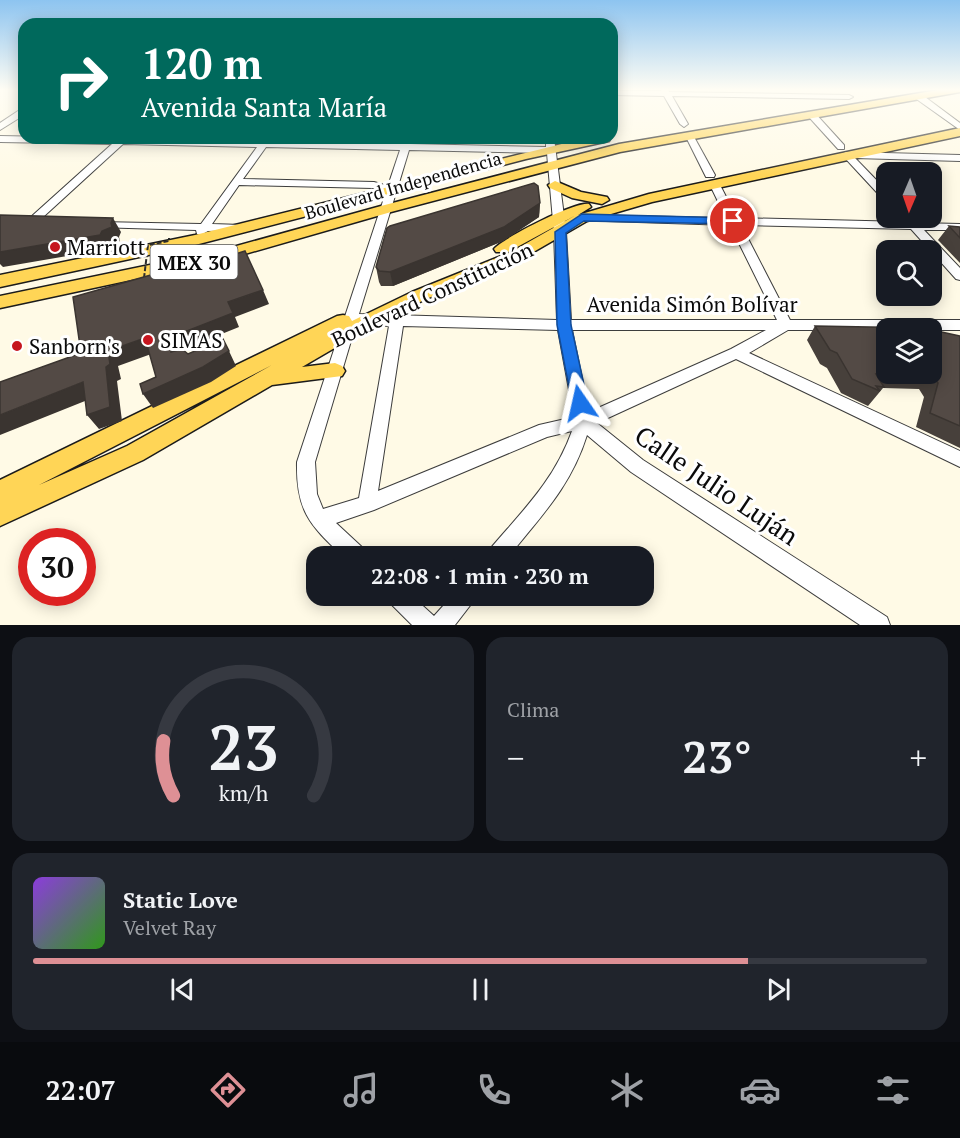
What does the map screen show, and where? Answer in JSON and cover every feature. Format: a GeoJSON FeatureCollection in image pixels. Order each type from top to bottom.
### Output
{"type":"FeatureCollection","features":[{"type":"Feature","properties":{"kind":"main road","name":"Boulevard Independencia"},"geometry":{"type":"LineString","coordinates":[[0,302],[225,255],[386,209],[551,151],[619,148],[685,127],[745,118]]}},
{"type":"Feature","properties":{"kind":"main road","name":"Boulevard Constitución"},"geometry":{"type":"LineString","coordinates":[[0,492],[356,322],[518,255],[560,224],[602,200],[712,180],[959,127]]}},
{"type":"Feature","properties":{"kind":"main road","name":"Boulevard Independencia"},"geometry":{"type":"LineString","coordinates":[[0,281],[80,267],[194,241],[580,144]]}},
{"type":"Feature","properties":{"kind":"main road","name":"Boulevard Constitución"},"geometry":{"type":"LineString","coordinates":[[560,224],[712,180]]}},
{"type":"Feature","properties":{"kind":"main road"},"geometry":{"type":"LineString","coordinates":[[551,184],[577,195],[602,200]]}},
{"type":"Feature","properties":{"kind":"main road"},"geometry":{"type":"LineString","coordinates":[[104,282],[113,273],[173,255],[194,241]]}},
{"type":"Feature","properties":{"kind":"main road","name":"Boulevard Constitución"},"geometry":{"type":"LineString","coordinates":[[0,514],[135,453],[267,379],[356,322]]}},
{"type":"Feature","properties":{"kind":"main road"},"geometry":{"type":"LineString","coordinates":[[267,379],[335,370]]}},
{"type":"Feature","properties":{"kind":"street"},"geometry":{"type":"LineString","coordinates":[[0,127],[13,118]]}},
{"type":"Feature","properties":{"kind":"street"},"geometry":{"type":"LineString","coordinates":[[319,520],[367,504],[545,430],[583,422],[736,352],[786,325],[680,118]]}},
{"type":"Feature","properties":{"kind":"street"},"geometry":{"type":"LineString","coordinates":[[816,118],[876,185]]}},
{"type":"Feature","properties":{"kind":"street"},"geometry":{"type":"LineString","coordinates":[[0,139],[18,139]]}},
{"type":"Feature","properties":{"kind":"street"},"geometry":{"type":"LineString","coordinates":[[27,226],[119,144]]}},
{"type":"Feature","properties":{"kind":"street"},"geometry":{"type":"LineString","coordinates":[[194,241],[263,144]]}},
{"type":"Feature","properties":{"kind":"street"},"geometry":{"type":"LineString","coordinates":[[346,546],[319,520],[310,506],[305,485],[306,462],[335,370],[356,322],[384,229],[386,209],[405,144]]}},
{"type":"Feature","properties":{"kind":"street"},"geometry":{"type":"LineString","coordinates":[[438,144],[551,151],[551,184],[560,224],[564,325],[583,422],[572,455],[558,482],[505,546]]}},
{"type":"Feature","properties":{"kind":"street"},"geometry":{"type":"LineString","coordinates":[[844,151],[960,158]]}},
{"type":"Feature","properties":{"kind":"street"},"geometry":{"type":"LineString","coordinates":[[237,182],[374,185],[392,191]]}},
{"type":"Feature","properties":{"kind":"street"},"geometry":{"type":"LineString","coordinates":[[582,218],[876,222]]}},
{"type":"Feature","properties":{"kind":"street"},"geometry":{"type":"LineString","coordinates":[[10,222],[27,226],[54,223]]}},
{"type":"Feature","properties":{"kind":"street"},"geometry":{"type":"LineString","coordinates":[[88,224],[247,228]]}},
{"type":"Feature","properties":{"kind":"street"},"geometry":{"type":"LineString","coordinates":[[942,225],[960,227]]}},
{"type":"Feature","properties":{"kind":"street"},"geometry":{"type":"LineString","coordinates":[[916,228],[960,276]]}},
{"type":"Feature","properties":{"kind":"street"},"geometry":{"type":"LineString","coordinates":[[367,504],[397,320]]}},
{"type":"Feature","properties":{"kind":"street","name":"Avenida Simón Bolívar"},"geometry":{"type":"LineString","coordinates":[[356,322],[397,320],[564,325],[955,327]]}},
{"type":"Feature","properties":{"kind":"street"},"geometry":{"type":"LineString","coordinates":[[736,352],[960,459]]}},
{"type":"Feature","properties":{"kind":"street","name":"Calle Julio Luján"},"geometry":{"type":"LineString","coordinates":[[583,422],[637,466],[879,625]]}},
{"type":"Feature","properties":{"kind":"street"},"geometry":{"type":"LineString","coordinates":[[408,606],[428,625]]}},
{"type":"Feature","properties":{"kind":"street"},"geometry":{"type":"LineString","coordinates":[[441,625],[457,606]]}},
{"type":"Feature","properties":{"kind":"path"},"geometry":{"type":"LineString","coordinates":[[143,286],[148,245],[169,241],[169,238]]}},
{"type":"Feature","properties":{"kind":"building"},"geometry":{"type":"Polygon","coordinates":[[[534,183],[538,186],[540,203],[504,227],[390,272],[379,271],[376,267],[387,228],[390,226],[534,183]]]}},
{"type":"Feature","properties":{"kind":"building"},"geometry":{"type":"Polygon","coordinates":[[[0,215],[113,218],[112,227],[102,231],[100,235],[0,252],[0,215]]]}},
{"type":"Feature","properties":{"kind":"building"},"geometry":{"type":"Polygon","coordinates":[[[949,226],[960,227],[960,238],[949,226]]]}},
{"type":"Feature","properties":{"kind":"building","name":"SIMAS"},"geometry":{"type":"Polygon","coordinates":[[[245,251],[263,290],[228,302],[233,313],[169,338],[171,352],[182,349],[188,354],[223,339],[229,351],[203,367],[143,394],[140,384],[156,377],[145,338],[108,351],[110,364],[106,367],[110,407],[87,415],[83,382],[0,415],[0,382],[81,353],[73,297],[158,273],[159,276],[194,267],[245,251]]]}},
{"type":"Feature","properties":{"kind":"building"},"geometry":{"type":"Polygon","coordinates":[[[815,326],[876,327],[876,384],[882,384],[884,387],[876,386],[880,391],[852,379],[837,353],[830,350],[815,326]]]}},
{"type":"Feature","properties":{"kind":"building"},"geometry":{"type":"Polygon","coordinates":[[[942,332],[960,336],[960,426],[930,413],[938,384],[942,384],[942,332]]]}},
{"type":"Feature","properties":{"kind":"place","name":"Marriott"},"geometry":{"type":"Point","coordinates":[55,247]}},
{"type":"Feature","properties":{"kind":"place","name":"SIMAS"},"geometry":{"type":"Point","coordinates":[148,340]}},
{"type":"Feature","properties":{"kind":"place","name":"Sanborn's"},"geometry":{"type":"Point","coordinates":[17,346]}},
{"type":"Feature","properties":{"kind":"route"},"geometry":{"type":"LineString","coordinates":[[580,403],[564,325],[560,232],[582,218],[733,221]]}}]}
